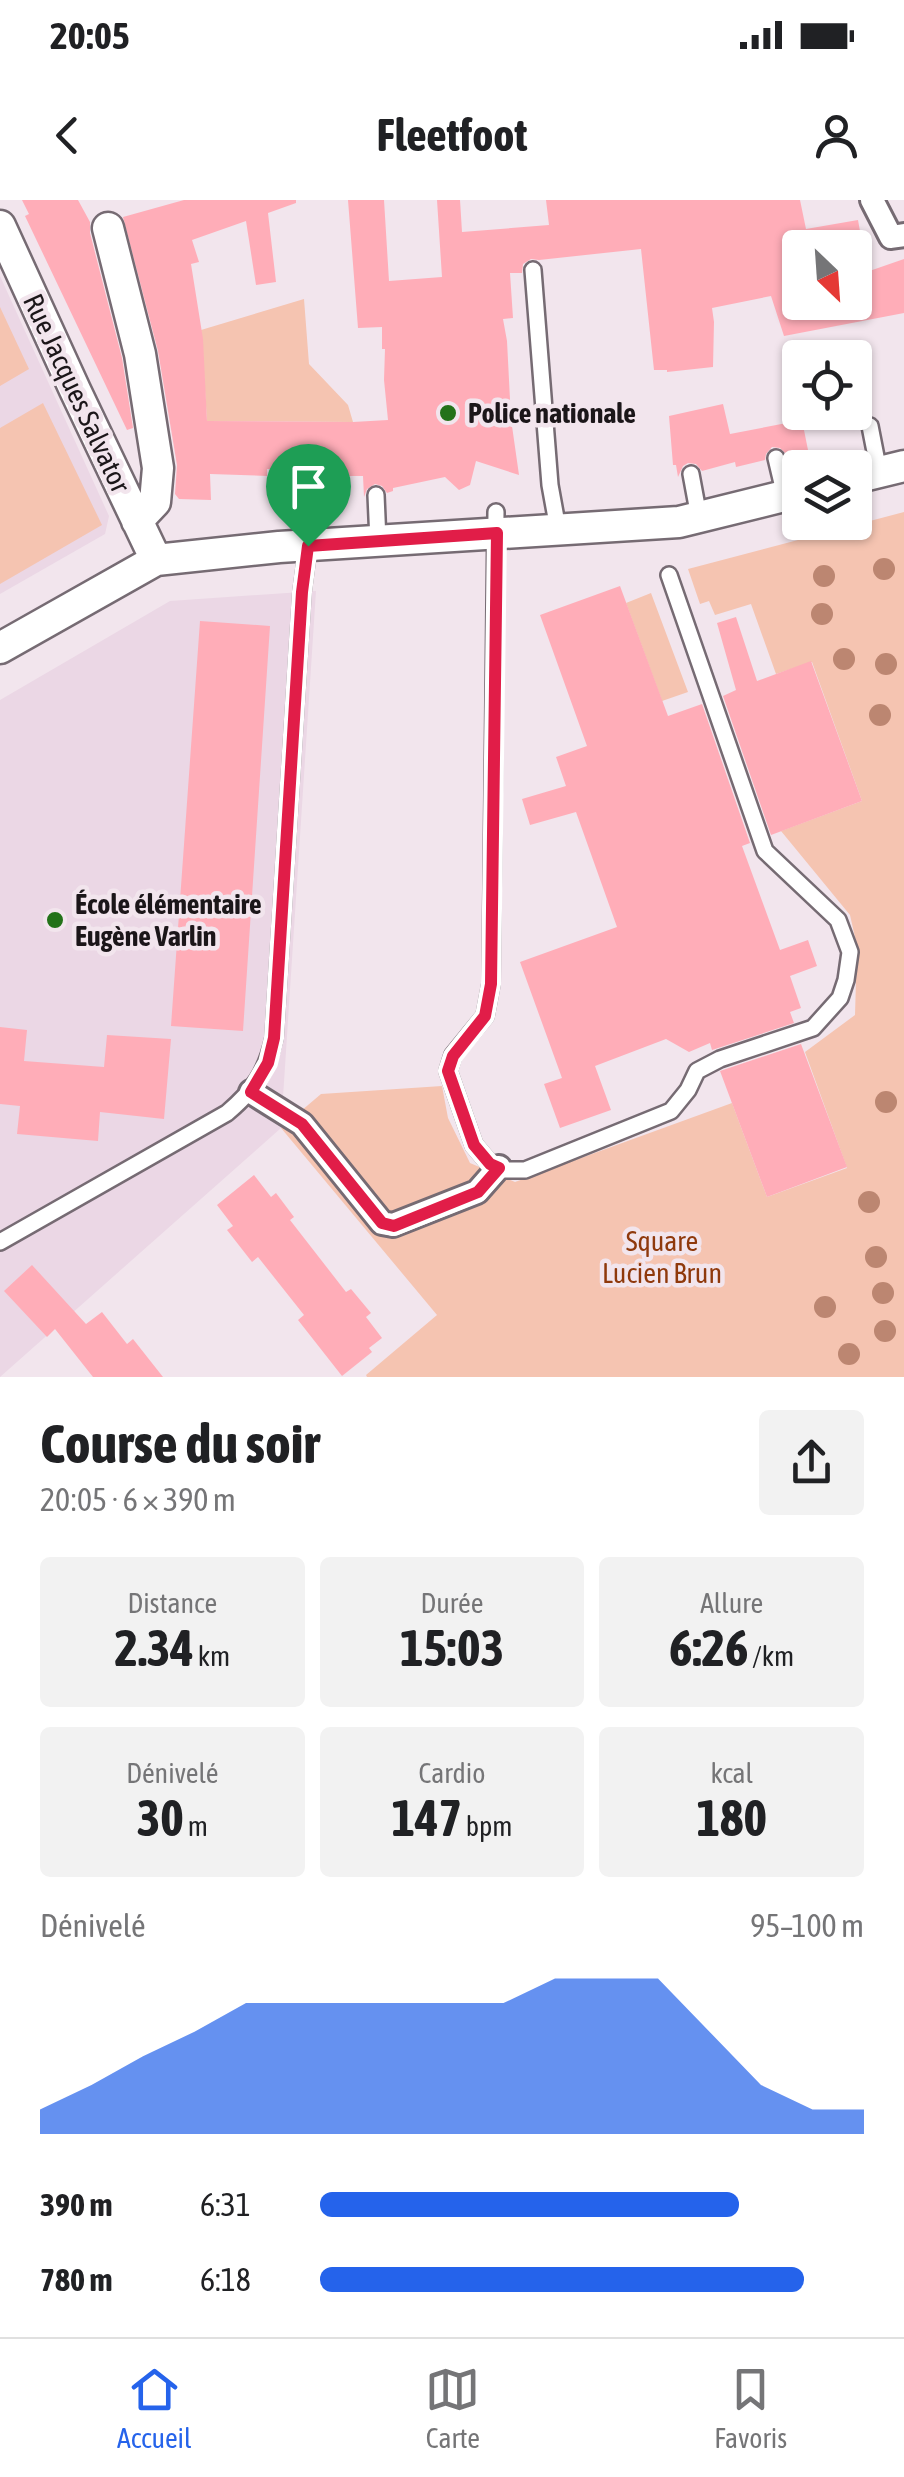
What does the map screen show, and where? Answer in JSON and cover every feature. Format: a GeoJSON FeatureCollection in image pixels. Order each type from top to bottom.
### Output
{"type":"FeatureCollection","features":[{"type":"Feature","properties":{"kind":"street"},"geometry":{"type":"LineString","coordinates":[[872,200],[891,236],[904,235]]}},
{"type":"Feature","properties":{"kind":"street","name":"Rue Jacques Salvator"},"geometry":{"type":"LineString","coordinates":[[0,226],[156,560]]}},
{"type":"Feature","properties":{"kind":"street"},"geometry":{"type":"LineString","coordinates":[[108,228],[140,354],[158,468],[155,502],[137,521]]}},
{"type":"Feature","properties":{"kind":"street"},"geometry":{"type":"LineString","coordinates":[[0,648],[156,560],[378,541],[496,522],[558,529],[665,523],[782,496]]}},
{"type":"Feature","properties":{"kind":"street"},"geometry":{"type":"LineString","coordinates":[[251,1092],[302,1124],[382,1223],[394,1226],[478,1192],[499,1168]]}},
{"type":"Feature","properties":{"kind":"lane"},"geometry":{"type":"LineString","coordinates":[[532,270],[550,486],[558,529]]}},
{"type":"Feature","properties":{"kind":"lane"},"geometry":{"type":"LineString","coordinates":[[871,430],[879,472]]}},
{"type":"Feature","properties":{"kind":"lane"},"geometry":{"type":"LineString","coordinates":[[776,458],[782,472]]}},
{"type":"Feature","properties":{"kind":"lane"},"geometry":{"type":"LineString","coordinates":[[691,474],[699,517]]}},
{"type":"Feature","properties":{"kind":"lane"},"geometry":{"type":"LineString","coordinates":[[376,495],[378,541]]}},
{"type":"Feature","properties":{"kind":"lane"},"geometry":{"type":"LineString","coordinates":[[496,522],[491,984],[485,1016],[453,1056],[448,1071],[474,1145],[490,1164],[504,1170],[525,1170],[671,1111],[698,1070],[813,1028],[840,998],[846,980],[850,952],[838,920],[765,851],[669,574]]}},
{"type":"Feature","properties":{"kind":"lane"},"geometry":{"type":"LineString","coordinates":[[0,1242],[227,1113],[251,1092],[268,1063],[274,1038],[308,546]]}},
{"type":"Feature","properties":{"kind":"shaded area"},"geometry":{"type":"Polygon","coordinates":[[[0,276],[109,516],[105,534],[0,594],[0,276]]]}},
{"type":"Feature","properties":{"kind":"shaded area"},"geometry":{"type":"Polygon","coordinates":[[[316,591],[281,1128],[0,1377],[0,700],[170,601],[316,591]]]}},
{"type":"Feature","properties":{"kind":"green space"},"geometry":{"type":"Polygon","coordinates":[[[304,299],[309,364],[348,405],[353,422],[207,421],[201,330],[304,299]]]}},
{"type":"Feature","properties":{"kind":"green space"},"geometry":{"type":"Polygon","coordinates":[[[0,307],[29,369],[0,386],[0,307]]]}},
{"type":"Feature","properties":{"kind":"green space"},"geometry":{"type":"Polygon","coordinates":[[[43,403],[102,525],[0,584],[0,428],[43,403]]]}},
{"type":"Feature","properties":{"kind":"green space","name":"Square Lucien Brun"},"geometry":{"type":"Polygon","coordinates":[[[904,512],[904,1377],[367,1377],[437,1315],[281,1128],[321,1094],[442,1086],[448,1118],[470,1163],[515,1182],[732,1103],[767,1197],[847,1168],[805,1052],[855,1015],[857,946],[850,915],[781,831],[862,801],[812,662],[776,674],[751,604],[715,615],[709,601],[700,604],[688,569],[798,540],[872,540],[872,520],[904,512]]]}},
{"type":"Feature","properties":{"kind":"green space"},"geometry":{"type":"Polygon","coordinates":[[[651,593],[688,692],[662,701],[626,603],[651,593]]]}},
{"type":"Feature","properties":{"kind":"building"},"geometry":{"type":"Polygon","coordinates":[[[22,200],[78,200],[90,222],[122,358],[133,428],[127,430],[25,216],[29,214],[22,200]]]}},
{"type":"Feature","properties":{"kind":"building"},"geometry":{"type":"Polygon","coordinates":[[[184,200],[296,200],[268,213],[276,282],[256,285],[246,221],[192,240],[199,262],[191,264],[203,339],[207,421],[388,420],[382,327],[358,328],[348,200],[384,200],[389,281],[442,277],[437,200],[460,200],[462,232],[549,225],[546,200],[800,200],[806,229],[858,220],[860,230],[782,230],[782,320],[867,320],[784,336],[771,296],[712,308],[713,367],[654,370],[641,249],[531,259],[523,264],[522,273],[510,273],[513,318],[503,319],[519,475],[476,461],[470,485],[459,490],[445,477],[393,488],[387,493],[375,484],[364,497],[363,476],[318,476],[318,469],[267,469],[267,476],[210,474],[211,500],[179,499],[175,494],[177,465],[158,351],[123,217],[184,200]]]}},
{"type":"Feature","properties":{"kind":"building"},"geometry":{"type":"Polygon","coordinates":[[[904,259],[904,313],[872,319],[872,270],[904,259]]]}},
{"type":"Feature","properties":{"kind":"building"},"geometry":{"type":"Polygon","coordinates":[[[723,404],[730,434],[782,424],[782,430],[804,430],[808,450],[772,447],[765,460],[736,467],[735,462],[702,471],[696,464],[688,463],[678,477],[673,465],[669,416],[723,404]]]}},
{"type":"Feature","properties":{"kind":"building"},"geometry":{"type":"Polygon","coordinates":[[[620,586],[668,716],[702,704],[750,843],[742,846],[780,950],[808,940],[817,966],[790,976],[801,1008],[790,1012],[794,1023],[712,1050],[710,1043],[689,1052],[666,1039],[595,1066],[611,1110],[560,1128],[544,1084],[562,1078],[520,962],[617,927],[576,812],[530,825],[522,799],[566,786],[556,757],[587,746],[540,615],[620,586]]]}},
{"type":"Feature","properties":{"kind":"building"},"geometry":{"type":"Polygon","coordinates":[[[736,617],[757,681],[811,661],[862,801],[771,835],[723,696],[736,690],[717,623],[736,617]]]}},
{"type":"Feature","properties":{"kind":"building"},"geometry":{"type":"Polygon","coordinates":[[[200,621],[270,626],[243,1031],[171,1026],[200,621]]]}},
{"type":"Feature","properties":{"kind":"building"},"geometry":{"type":"Polygon","coordinates":[[[0,1027],[27,1030],[24,1061],[104,1067],[107,1035],[171,1039],[164,1119],[100,1112],[98,1141],[17,1134],[20,1106],[0,1104],[0,1027]]]}},
{"type":"Feature","properties":{"kind":"building"},"geometry":{"type":"Polygon","coordinates":[[[801,1044],[847,1167],[767,1197],[720,1071],[801,1044]]]}},
{"type":"Feature","properties":{"kind":"building"},"geometry":{"type":"Polygon","coordinates":[[[254,1175],[271,1197],[276,1193],[294,1217],[290,1220],[346,1292],[351,1289],[371,1313],[366,1317],[382,1338],[369,1348],[372,1352],[342,1376],[298,1320],[304,1315],[258,1257],[252,1262],[227,1230],[233,1226],[217,1205],[254,1175]]]}},
{"type":"Feature","properties":{"kind":"building"},"geometry":{"type":"Polygon","coordinates":[[[32,1265],[86,1324],[102,1312],[127,1344],[133,1339],[163,1377],[93,1377],[55,1329],[47,1337],[4,1291],[32,1265]]]}},
{"type":"Feature","properties":{"kind":"place","name":"Police nationale"},"geometry":{"type":"Point","coordinates":[448,413]}},
{"type":"Feature","properties":{"kind":"place","name":"École élémentaire Eugène Varlin"},"geometry":{"type":"Point","coordinates":[55,920]}},
{"type":"Feature","properties":{"kind":"route"},"geometry":{"type":"LineString","coordinates":[[497,533],[491,984],[485,1016],[453,1056],[448,1071],[474,1145],[490,1164],[499,1168],[478,1192],[394,1226],[382,1223],[302,1124],[251,1092],[268,1063],[274,1038],[308,546],[497,533]]}}]}
